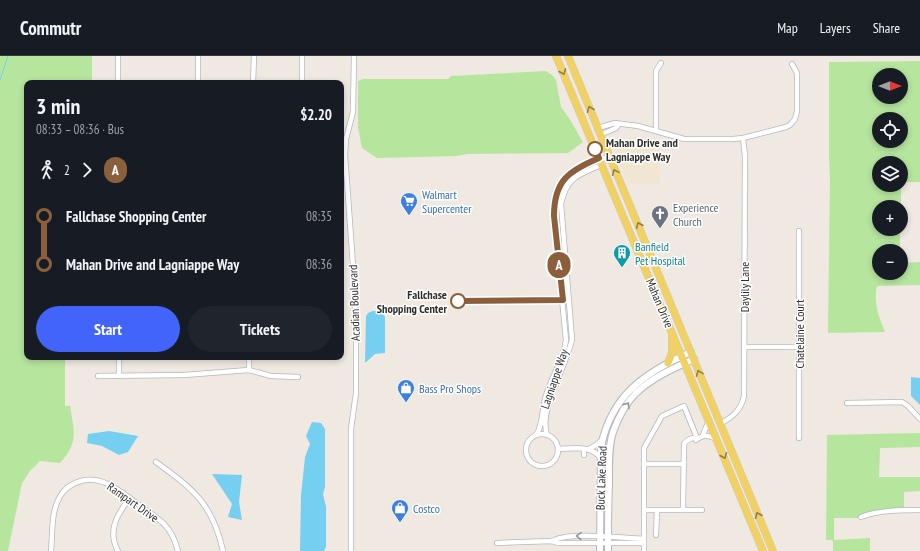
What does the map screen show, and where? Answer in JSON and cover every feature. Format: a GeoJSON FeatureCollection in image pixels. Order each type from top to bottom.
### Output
{"type":"FeatureCollection","features":[{"type":"Feature","properties":{"kind":"main road","name":"Mahan Drive"},"geometry":{"type":"LineString","coordinates":[[556,56],[763,551]]}},
{"type":"Feature","properties":{"kind":"main road","name":"Mahan Drive"},"geometry":{"type":"LineString","coordinates":[[568,56],[773,551]]}},
{"type":"Feature","properties":{"kind":"main road"},"geometry":{"type":"LineString","coordinates":[[634,241],[643,246],[647,245]]}},
{"type":"Feature","properties":{"kind":"main road"},"geometry":{"type":"LineString","coordinates":[[668,363],[672,353],[672,331]]}},
{"type":"Feature","properties":{"kind":"main road","name":"Buck Lake Road"},"geometry":{"type":"LineString","coordinates":[[600,551],[601,459],[603,439],[613,412],[622,398],[633,386],[646,376],[691,352]]}},
{"type":"Feature","properties":{"kind":"main road","name":"Buck Lake Road"},"geometry":{"type":"LineString","coordinates":[[608,551],[609,464],[611,441],[618,421],[630,400],[637,393],[659,376],[694,359]]}},
{"type":"Feature","properties":{"kind":"main road"},"geometry":{"type":"LineString","coordinates":[[731,474],[739,481],[744,481]]}},
{"type":"Feature","properties":{"kind":"street"},"geometry":{"type":"LineString","coordinates":[[118,56],[118,80]]}},
{"type":"Feature","properties":{"kind":"street"},"geometry":{"type":"LineString","coordinates":[[198,56],[198,80]]}},
{"type":"Feature","properties":{"kind":"street"},"geometry":{"type":"LineString","coordinates":[[254,56],[254,80]]}},
{"type":"Feature","properties":{"kind":"street"},"geometry":{"type":"LineString","coordinates":[[302,56],[302,80]]}},
{"type":"Feature","properties":{"kind":"street","name":"Acadian Boulevard"},"geometry":{"type":"LineString","coordinates":[[351,551],[351,429],[356,393],[356,325],[345,155],[346,139],[353,112],[354,56]]}},
{"type":"Feature","properties":{"kind":"street"},"geometry":{"type":"LineString","coordinates":[[656,131],[656,71],[661,63]]}},
{"type":"Feature","properties":{"kind":"street"},"geometry":{"type":"LineString","coordinates":[[599,131],[616,128],[618,125],[638,126],[684,139],[743,138],[786,127],[795,119],[797,111],[797,73],[792,64]]}},
{"type":"Feature","properties":{"kind":"street","name":"Daylily Lane"},"geometry":{"type":"LineString","coordinates":[[720,424],[734,415],[742,404],[744,386],[743,138]]}},
{"type":"Feature","properties":{"kind":"street","name":"Lagniappe Way"},"geometry":{"type":"LineString","coordinates":[[536,435],[539,431],[548,398],[567,357],[567,331],[554,216],[556,194],[563,181],[569,174],[581,166],[609,158]]}},
{"type":"Feature","properties":{"kind":"street","name":"Lagniappe Way"},"geometry":{"type":"LineString","coordinates":[[568,344],[572,331],[561,204],[563,194],[574,178],[601,161]]}},
{"type":"Feature","properties":{"kind":"street","name":"Chatelaine Court"},"geometry":{"type":"LineString","coordinates":[[799,231],[799,438]]}},
{"type":"Feature","properties":{"kind":"street"},"geometry":{"type":"LineString","coordinates":[[558,256],[565,255]]}},
{"type":"Feature","properties":{"kind":"street"},"geometry":{"type":"LineString","coordinates":[[563,300],[569,300]]}},
{"type":"Feature","properties":{"kind":"street"},"geometry":{"type":"LineString","coordinates":[[744,347],[799,347]]}},
{"type":"Feature","properties":{"kind":"street"},"geometry":{"type":"LineString","coordinates":[[119,360],[119,375]]}},
{"type":"Feature","properties":{"kind":"street"},"geometry":{"type":"LineString","coordinates":[[249,360],[249,370]]}},
{"type":"Feature","properties":{"kind":"street"},"geometry":{"type":"LineString","coordinates":[[98,376],[184,375],[249,370],[272,376],[298,377]]}},
{"type":"Feature","properties":{"kind":"street"},"geometry":{"type":"LineString","coordinates":[[540,396],[548,398]]}},
{"type":"Feature","properties":{"kind":"street","name":"Lagniappe Way"},"geometry":{"type":"LineString","coordinates":[[547,435],[545,430],[548,398]]}},
{"type":"Feature","properties":{"kind":"street"},"geometry":{"type":"LineString","coordinates":[[847,403],[902,402],[908,406],[920,419]]}},
{"type":"Feature","properties":{"kind":"street"},"geometry":{"type":"LineString","coordinates":[[644,551],[644,448],[662,416],[684,406],[697,438]]}},
{"type":"Feature","properties":{"kind":"street"},"geometry":{"type":"LineString","coordinates":[[703,435],[709,419]]}},
{"type":"Feature","properties":{"kind":"street"},"geometry":{"type":"LineString","coordinates":[[536,435],[547,435],[556,442],[558,449],[555,459],[551,463],[542,466],[532,462],[526,453],[528,442],[536,435]]}},
{"type":"Feature","properties":{"kind":"street"},"geometry":{"type":"LineString","coordinates":[[683,510],[684,445],[687,440],[703,435],[712,436],[716,439]]}},
{"type":"Feature","properties":{"kind":"street"},"geometry":{"type":"LineString","coordinates":[[584,455],[586,449],[596,445],[603,439]]}},
{"type":"Feature","properties":{"kind":"street"},"geometry":{"type":"LineString","coordinates":[[558,449],[586,449],[596,452],[601,459]]}},
{"type":"Feature","properties":{"kind":"street"},"geometry":{"type":"LineString","coordinates":[[156,462],[192,490],[203,502],[213,520],[223,551]]}},
{"type":"Feature","properties":{"kind":"street"},"geometry":{"type":"LineString","coordinates":[[644,464],[683,464]]}},
{"type":"Feature","properties":{"kind":"street"},"geometry":{"type":"LineString","coordinates":[[542,466],[542,472]]}},
{"type":"Feature","properties":{"kind":"street","name":"Rampart Drive"},"geometry":{"type":"LineString","coordinates":[[51,551],[52,522],[55,509],[63,492],[68,487],[83,481],[98,480],[111,485],[164,524],[173,536],[178,551]]}},
{"type":"Feature","properties":{"kind":"street"},"geometry":{"type":"LineString","coordinates":[[118,551],[112,536],[113,527],[118,514],[130,498]]}},
{"type":"Feature","properties":{"kind":"street"},"geometry":{"type":"LineString","coordinates":[[644,510],[702,510]]}},
{"type":"Feature","properties":{"kind":"street"},"geometry":{"type":"LineString","coordinates":[[656,535],[657,510]]}},
{"type":"Feature","properties":{"kind":"street"},"geometry":{"type":"LineString","coordinates":[[861,517],[869,514],[901,510],[920,510]]}},
{"type":"Feature","properties":{"kind":"street"},"geometry":{"type":"LineString","coordinates":[[497,543],[552,541],[557,538],[571,536],[600,540],[644,541]]}},
{"type":"Feature","properties":{"kind":"street"},"geometry":{"type":"LineString","coordinates":[[624,540],[635,542],[644,541]]}},
{"type":"Feature","properties":{"kind":"shaded area"},"geometry":{"type":"Polygon","coordinates":[[[632,137],[659,139],[660,185],[628,183],[611,143],[632,137]]]}},
{"type":"Feature","properties":{"kind":"green space"},"geometry":{"type":"Polygon","coordinates":[[[0,56],[92,56],[92,80],[24,80],[24,360],[65,360],[65,406],[70,406],[74,436],[70,449],[60,463],[40,461],[30,471],[22,483],[8,551],[0,551],[0,56]]]}},
{"type":"Feature","properties":{"kind":"green space"},"geometry":{"type":"Polygon","coordinates":[[[920,61],[920,182],[908,182],[908,156],[872,156],[872,192],[901,192],[901,200],[872,200],[872,236],[900,236],[900,244],[872,244],[872,280],[908,280],[908,263],[920,262],[920,285],[877,286],[876,304],[885,332],[828,333],[829,62],[920,61]]]}},
{"type":"Feature","properties":{"kind":"green space"},"geometry":{"type":"Polygon","coordinates":[[[546,71],[556,80],[561,107],[583,142],[568,153],[467,154],[457,156],[377,158],[362,148],[358,128],[358,81],[363,79],[448,79],[451,76],[546,71]]]}},
{"type":"Feature","properties":{"kind":"green space"},"geometry":{"type":"Polygon","coordinates":[[[920,433],[920,447],[880,448],[879,477],[920,477],[920,491],[904,492],[904,508],[868,512],[858,516],[859,518],[834,518],[834,540],[870,538],[870,551],[833,551],[833,541],[826,540],[827,435],[920,433]]]}},
{"type":"Feature","properties":{"kind":"water"},"geometry":{"type":"Polygon","coordinates":[[[373,311],[381,311],[385,317],[385,353],[375,354],[365,363],[366,316],[368,313],[373,311]]]}},
{"type":"Feature","properties":{"kind":"water"},"geometry":{"type":"Polygon","coordinates":[[[911,377],[920,378],[920,405],[911,396],[911,377]]]}},
{"type":"Feature","properties":{"kind":"water"},"geometry":{"type":"Polygon","coordinates":[[[312,422],[321,423],[325,429],[325,487],[323,494],[326,507],[326,547],[324,551],[300,551],[301,495],[305,457],[310,444],[306,436],[312,422]]]}},
{"type":"Feature","properties":{"kind":"water"},"geometry":{"type":"Polygon","coordinates":[[[109,431],[138,436],[128,452],[119,455],[102,446],[87,443],[88,434],[109,431]]]}},
{"type":"Feature","properties":{"kind":"water"},"geometry":{"type":"Polygon","coordinates":[[[212,474],[242,475],[239,502],[242,520],[228,517],[232,504],[212,474]]]}},
{"type":"Feature","properties":{"kind":"waterway"},"geometry":{"type":"LineString","coordinates":[[0,80],[8,56]]}},
{"type":"Feature","properties":{"kind":"bus line","name":"A"},"geometry":{"type":"LineString","coordinates":[[458,301],[563,300],[554,216],[556,194],[563,181],[569,174],[581,166],[599,158],[595,149]]}},
{"type":"Feature","properties":{"kind":"place","name":"Mahan Drive and Lagniappe Way"},"geometry":{"type":"Point","coordinates":[595,149]}},
{"type":"Feature","properties":{"kind":"place","name":"Walmart Supercenter"},"geometry":{"type":"Point","coordinates":[409,216]}},
{"type":"Feature","properties":{"kind":"place","name":"Experience Church"},"geometry":{"type":"Point","coordinates":[660,229]}},
{"type":"Feature","properties":{"kind":"place","name":"Banfield Pet Hospital"},"geometry":{"type":"Point","coordinates":[622,268]}},
{"type":"Feature","properties":{"kind":"place","name":"Fallchase Shopping Center"},"geometry":{"type":"Point","coordinates":[458,301]}},
{"type":"Feature","properties":{"kind":"place","name":"Bass Pro Shops"},"geometry":{"type":"Point","coordinates":[406,403]}},
{"type":"Feature","properties":{"kind":"place","name":"Costco"},"geometry":{"type":"Point","coordinates":[400,523]}}]}
